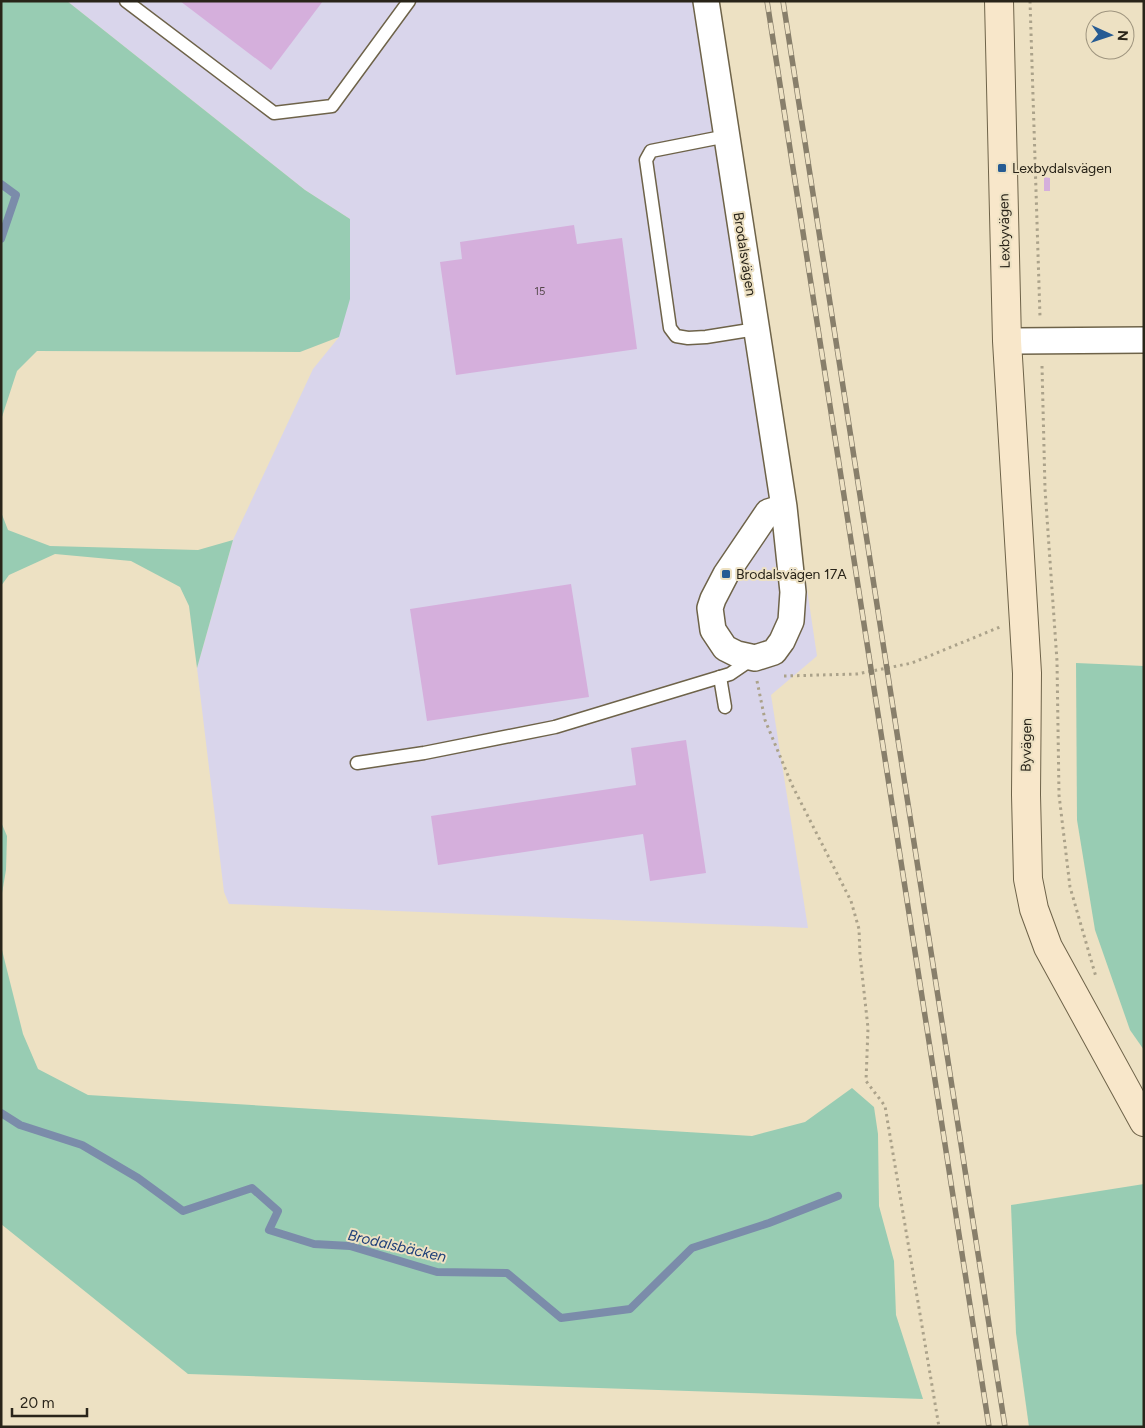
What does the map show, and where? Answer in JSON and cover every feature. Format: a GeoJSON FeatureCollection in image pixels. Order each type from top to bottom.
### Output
{"type":"FeatureCollection","features":[{"type":"Feature","properties":{"kind":"street","name":"Brodalsvägen"},"geometry":{"type":"LineString","coordinates":[[706,1],[784,507],[793,592],[791,621],[782,641],[774,652],[756,667]]}},
{"type":"Feature","properties":{"kind":"street","name":"Lexbyvägen"},"geometry":{"type":"LineString","coordinates":[[999,1],[1006,340]]}},
{"type":"Feature","properties":{"kind":"street"},"geometry":{"type":"LineString","coordinates":[[1006,340],[1144,340]]}},
{"type":"Feature","properties":{"kind":"street","name":"Byvägen"},"geometry":{"type":"LineString","coordinates":[[1006,340],[1027,673],[1026,840],[1028,879],[1034,909],[1048,948],[1144,1122]]}},
{"type":"Feature","properties":{"kind":"street"},"geometry":{"type":"LineString","coordinates":[[756,667],[726,648],[713,630],[710,608],[726,574],[768,512],[784,507]]}},
{"type":"Feature","properties":{"kind":"lane"},"geometry":{"type":"LineString","coordinates":[[126,1],[274,113],[332,106],[408,1]]}},
{"type":"Feature","properties":{"kind":"lane"},"geometry":{"type":"LineString","coordinates":[[727,136],[651,151],[646,160],[670,328],[676,336],[688,338],[756,328]]}},
{"type":"Feature","properties":{"kind":"lane"},"geometry":{"type":"LineString","coordinates":[[357,763],[424,753],[555,727],[756,667]]}},
{"type":"Feature","properties":{"kind":"lane"},"geometry":{"type":"LineString","coordinates":[[720,677],[725,707]]}},
{"type":"Feature","properties":{"kind":"path"},"geometry":{"type":"LineString","coordinates":[[1030,1],[1034,182],[1045,489],[1057,661],[1059,795],[1070,887],[1097,979]]}},
{"type":"Feature","properties":{"kind":"path"},"geometry":{"type":"LineString","coordinates":[[939,1427],[885,1106],[866,1081],[868,1028],[860,955],[860,929],[851,901],[792,785],[766,720],[756,667],[857,674],[912,663],[1023,618]]}},
{"type":"Feature","properties":{"kind":"shaded area"},"geometry":{"type":"Polygon","coordinates":[[[67,1],[719,1],[817,656],[771,695],[808,928],[229,904],[224,892],[197,668],[233,540],[313,369],[339,337],[350,219],[305,190],[67,1]]]}},
{"type":"Feature","properties":{"kind":"green space"},"geometry":{"type":"Polygon","coordinates":[[[1,1],[67,1],[305,190],[350,219],[350,299],[339,337],[300,352],[37,351],[17,371],[1,420],[1,1]]]}},
{"type":"Feature","properties":{"kind":"green space"},"geometry":{"type":"Polygon","coordinates":[[[1,512],[8,530],[50,546],[198,550],[233,540],[197,668],[189,606],[180,587],[131,561],[55,554],[9,575],[1,586],[1,512]]]}},
{"type":"Feature","properties":{"kind":"green space"},"geometry":{"type":"Polygon","coordinates":[[[1076,663],[1144,666],[1144,1050],[1130,1030],[1095,930],[1077,820],[1076,663]]]}},
{"type":"Feature","properties":{"kind":"green space"},"geometry":{"type":"Polygon","coordinates":[[[1,822],[7,836],[6,870],[1,899],[1,822]]]}},
{"type":"Feature","properties":{"kind":"green space"},"geometry":{"type":"Polygon","coordinates":[[[1,946],[23,1034],[38,1069],[88,1095],[752,1136],[805,1122],[852,1088],[874,1107],[878,1134],[879,1206],[894,1261],[896,1315],[923,1399],[188,1374],[1,1224],[1,946]]]}},
{"type":"Feature","properties":{"kind":"green space"},"geometry":{"type":"Polygon","coordinates":[[[1144,1184],[1144,1427],[1029,1427],[1016,1333],[1011,1205],[1144,1184]]]}},
{"type":"Feature","properties":{"kind":"building"},"geometry":{"type":"Polygon","coordinates":[[[180,1],[323,1],[271,70],[180,1]]]}},
{"type":"Feature","properties":{"kind":"building"},"geometry":{"type":"Polygon","coordinates":[[[1044,177],[1050,178],[1050,191],[1044,191],[1044,177]]]}},
{"type":"Feature","properties":{"kind":"building"},"geometry":{"type":"Polygon","coordinates":[[[574,225],[577,244],[622,238],[637,349],[456,375],[440,262],[462,259],[460,242],[574,225]]]}},
{"type":"Feature","properties":{"kind":"building"},"geometry":{"type":"Polygon","coordinates":[[[571,584],[589,697],[427,721],[410,609],[571,584]]]}},
{"type":"Feature","properties":{"kind":"building"},"geometry":{"type":"Polygon","coordinates":[[[686,740],[706,873],[650,881],[643,834],[438,865],[431,816],[636,785],[631,748],[686,740]]]}},
{"type":"Feature","properties":{"kind":"waterway","name":"Brodalsbäcken"},"geometry":{"type":"LineString","coordinates":[[1,184],[16,195],[1,239]]}},
{"type":"Feature","properties":{"kind":"waterway","name":"Brodalsbäcken"},"geometry":{"type":"LineString","coordinates":[[1,1113],[20,1125],[82,1145],[138,1178],[183,1211],[252,1188],[278,1211],[269,1230],[314,1244],[350,1246],[437,1272],[507,1273],[561,1318],[630,1309],[692,1248],[769,1223],[838,1196]]}},
{"type":"Feature","properties":{"kind":"railway"},"geometry":{"type":"LineString","coordinates":[[767,1],[989,1427]]}},
{"type":"Feature","properties":{"kind":"railway"},"geometry":{"type":"LineString","coordinates":[[783,1],[1005,1427]]}},
{"type":"Feature","properties":{"kind":"place","name":"Lexbydalsvägen"},"geometry":{"type":"Point","coordinates":[1002,168]}},
{"type":"Feature","properties":{"kind":"place","name":"Brodalsvägen 17A"},"geometry":{"type":"Point","coordinates":[726,574]}}]}
